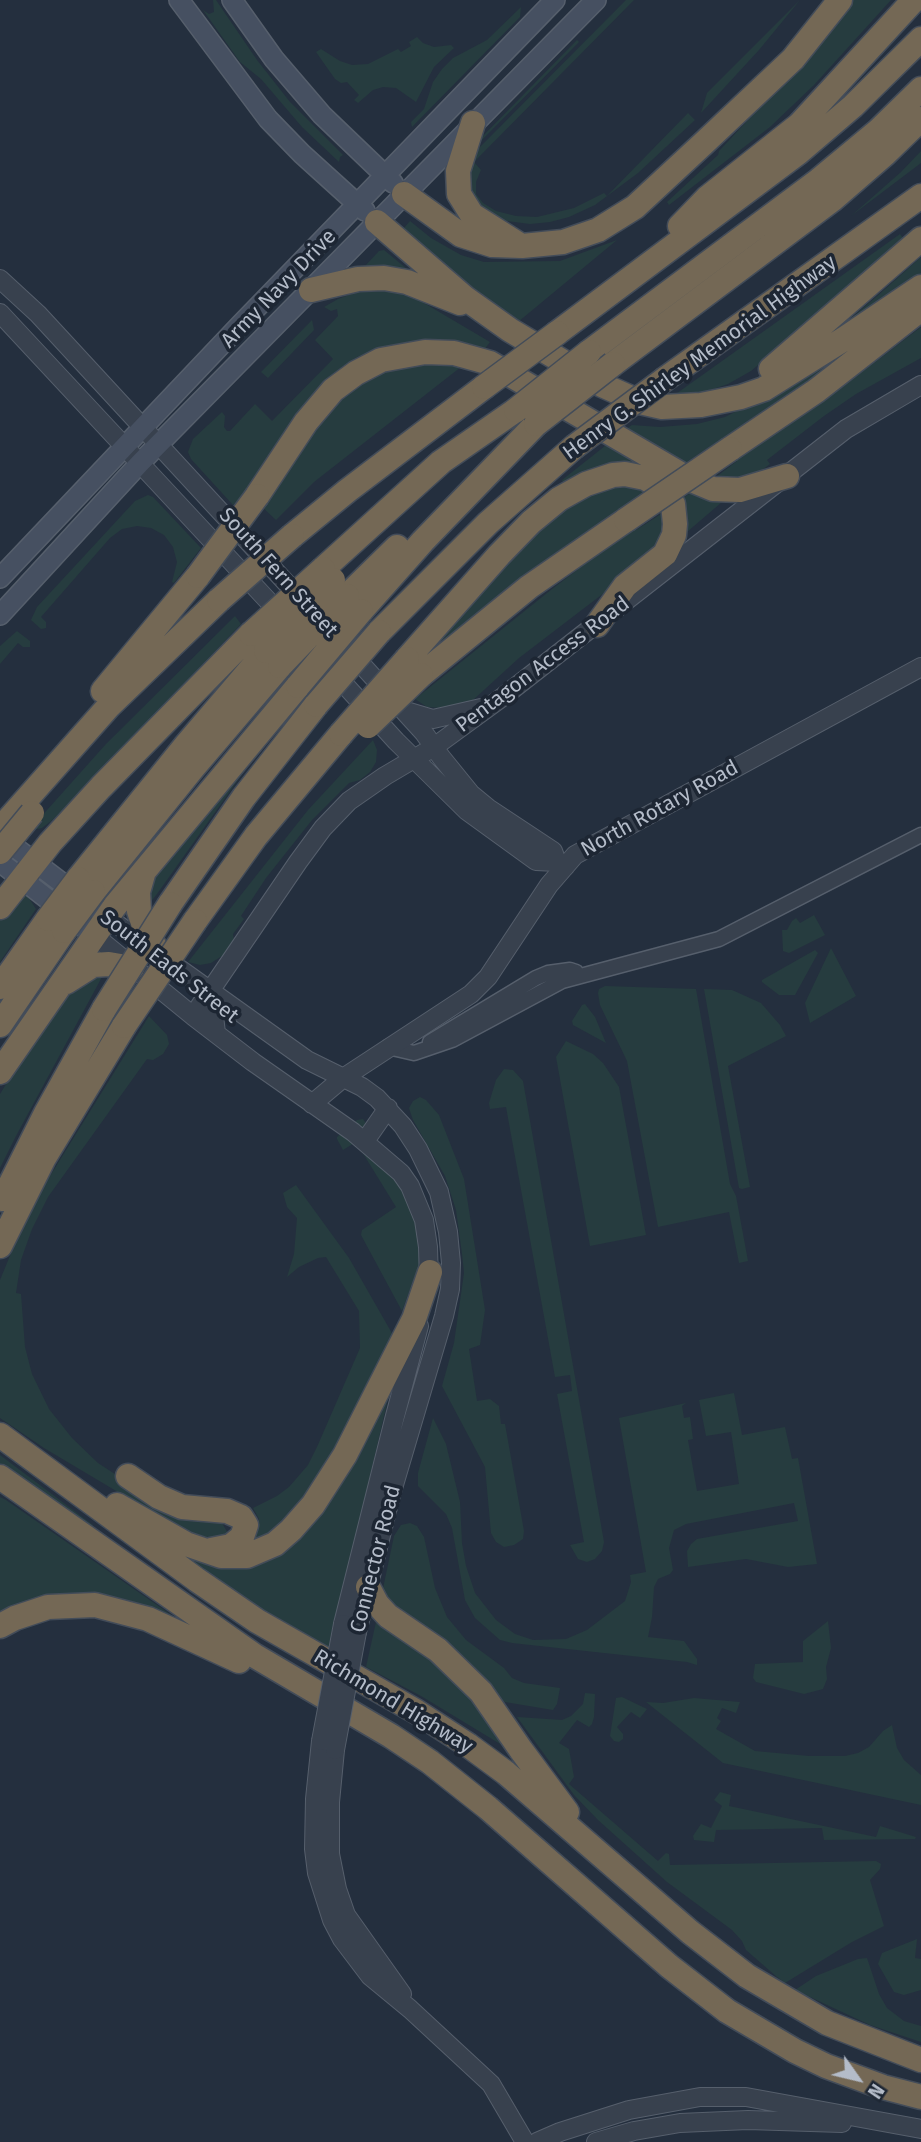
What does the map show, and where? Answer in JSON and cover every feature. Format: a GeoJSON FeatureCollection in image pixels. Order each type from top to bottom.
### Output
{"type":"FeatureCollection","features":[{"type":"Feature","properties":{"kind":"highway"},"geometry":{"type":"LineString","coordinates":[[724,124],[820,0]]}},
{"type":"Feature","properties":{"kind":"highway"},"geometry":{"type":"LineString","coordinates":[[404,194],[461,235],[492,245],[522,246],[563,242],[598,230],[654,191],[793,59],[840,0]]}},
{"type":"Feature","properties":{"kind":"highway"},"geometry":{"type":"LineString","coordinates":[[628,279],[708,198],[799,125],[914,0]]}},
{"type":"Feature","properties":{"kind":"highway"},"geometry":{"type":"LineString","coordinates":[[0,829],[26,809],[84,734],[153,662],[292,536],[347,491],[807,145],[853,106],[921,39]]}},
{"type":"Feature","properties":{"kind":"highway"},"geometry":{"type":"LineString","coordinates":[[0,987],[56,925],[86,886],[193,768],[266,651],[341,589],[441,462],[516,410],[829,172],[878,131],[921,89]]}},
{"type":"Feature","properties":{"kind":"highway"},"geometry":{"type":"LineString","coordinates":[[0,907],[28,870],[144,742],[266,651],[341,589],[423,541],[536,424],[832,200],[921,119]]}},
{"type":"Feature","properties":{"kind":"highway"},"geometry":{"type":"LineString","coordinates":[[473,123],[458,171],[459,194],[472,215],[522,246]]}},
{"type":"Feature","properties":{"kind":"highway","name":"Henry G. Shirley Memorial Highway"},"geometry":{"type":"LineString","coordinates":[[0,1206],[51,1103],[104,1009],[170,904],[244,797],[316,705],[379,632],[488,523],[574,447],[921,197]]}},
{"type":"Feature","properties":{"kind":"highway"},"geometry":{"type":"LineString","coordinates":[[377,222],[427,267],[487,314],[579,373],[640,402],[675,408],[764,389],[921,287]]}},
{"type":"Feature","properties":{"kind":"highway"},"geometry":{"type":"LineString","coordinates":[[716,401],[743,389],[771,369],[921,239]]}},
{"type":"Feature","properties":{"kind":"highway"},"geometry":{"type":"LineString","coordinates":[[311,290],[366,278],[394,279],[419,286],[487,314]]}},
{"type":"Feature","properties":{"kind":"highway"},"geometry":{"type":"LineString","coordinates":[[414,667],[816,391],[921,309]]}},
{"type":"Feature","properties":{"kind":"highway"},"geometry":{"type":"LineString","coordinates":[[0,852],[26,809],[65,733],[135,655],[198,576],[257,496],[310,415],[333,390],[356,373],[382,360],[425,352],[453,353],[490,363],[689,479],[713,489],[740,490],[787,477]]}},
{"type":"Feature","properties":{"kind":"highway"},"geometry":{"type":"LineString","coordinates":[[0,1246],[44,1158],[124,1026],[201,914],[346,739],[414,667],[507,546],[559,499],[586,484],[613,475],[635,475],[660,487],[673,504],[674,535],[665,554],[625,586],[597,625]]}},
{"type":"Feature","properties":{"kind":"highway"},"geometry":{"type":"LineString","coordinates":[[0,1072],[54,991],[148,864],[298,685],[341,589]]}},
{"type":"Feature","properties":{"kind":"highway"},"geometry":{"type":"LineString","coordinates":[[148,864],[139,884],[138,901],[146,932],[158,953]]}},
{"type":"Feature","properties":{"kind":"highway"},"geometry":{"type":"LineString","coordinates":[[0,1025],[56,925]]}},
{"type":"Feature","properties":{"kind":"highway"},"geometry":{"type":"LineString","coordinates":[[54,991],[93,965],[109,964],[132,968]]}},
{"type":"Feature","properties":{"kind":"highway"},"geometry":{"type":"LineString","coordinates":[[1,1436],[168,1535],[201,1550],[221,1556],[247,1556],[266,1549],[291,1530],[332,1478],[383,1384],[424,1300],[430,1272]]}},
{"type":"Feature","properties":{"kind":"highway","name":"Richmond Highway"},"geometry":{"type":"LineString","coordinates":[[1,1436],[257,1621],[417,1712],[468,1745],[506,1773],[710,1949],[766,1989],[827,2023],[921,2060]]}},
{"type":"Feature","properties":{"kind":"highway"},"geometry":{"type":"LineString","coordinates":[[128,1476],[159,1497],[182,1507],[231,1512],[242,1518],[246,1529],[237,1542],[225,1549],[201,1550]]}},
{"type":"Feature","properties":{"kind":"highway","name":"Richmond Highway"},"geometry":{"type":"LineString","coordinates":[[0,1477],[255,1656],[369,1723],[449,1777],[669,1966],[727,2011],[826,2066],[921,2097]]}},
{"type":"Feature","properties":{"kind":"highway"},"geometry":{"type":"LineString","coordinates":[[368,1587],[376,1604],[388,1616],[438,1650],[481,1692],[597,1851]]}},
{"type":"Feature","properties":{"kind":"highway"},"geometry":{"type":"LineString","coordinates":[[0,1626],[31,1612],[65,1605],[95,1605],[125,1612],[200,1641],[369,1723]]}},
{"type":"Feature","properties":{"kind":"main road"},"geometry":{"type":"LineString","coordinates":[[179,0],[268,119],[377,222]]}},
{"type":"Feature","properties":{"kind":"main road"},"geometry":{"type":"LineString","coordinates":[[232,0],[274,59],[322,115],[404,194]]}},
{"type":"Feature","properties":{"kind":"main road","name":"Army Navy Drive"},"geometry":{"type":"LineString","coordinates":[[0,578],[142,427],[555,0]]}},
{"type":"Feature","properties":{"kind":"main road","name":"Army Navy Drive"},"geometry":{"type":"LineString","coordinates":[[0,615],[140,463],[596,0]]}},
{"type":"Feature","properties":{"kind":"main road","name":"South Eads Street"},"geometry":{"type":"LineString","coordinates":[[0,836],[28,870],[101,927]]}},
{"type":"Feature","properties":{"kind":"main road","name":"South Eads Street"},"geometry":{"type":"LineString","coordinates":[[0,862],[28,870]]}},
{"type":"Feature","properties":{"kind":"street","name":"South Fern Street"},"geometry":{"type":"LineString","coordinates":[[0,279],[38,314],[403,710],[471,794],[553,851],[561,864]]}},
{"type":"Feature","properties":{"kind":"street","name":"South Fern Street"},"geometry":{"type":"LineString","coordinates":[[0,313],[414,759],[467,811],[489,828],[536,861],[561,864]]}},
{"type":"Feature","properties":{"kind":"street","name":"Pentagon Access Road"},"geometry":{"type":"LineString","coordinates":[[193,1016],[298,862],[335,814],[349,801],[434,747],[494,704],[846,429],[921,385]]}},
{"type":"Feature","properties":{"kind":"street","name":"North Rotary Road"},"geometry":{"type":"LineString","coordinates":[[312,1104],[343,1078],[471,994],[488,977],[561,864],[921,667]]}},
{"type":"Feature","properties":{"kind":"street"},"geometry":{"type":"LineString","coordinates":[[403,710],[423,717],[440,718],[494,704]]}},
{"type":"Feature","properties":{"kind":"street"},"geometry":{"type":"LineString","coordinates":[[388,1047],[414,1053],[452,1040],[562,981],[719,939],[921,835]]}},
{"type":"Feature","properties":{"kind":"street","name":"South Eads Street"},"geometry":{"type":"LineString","coordinates":[[101,927],[158,953],[307,1060],[343,1078]]}},
{"type":"Feature","properties":{"kind":"street","name":"South Eads Street"},"geometry":{"type":"LineString","coordinates":[[101,927],[132,968],[312,1104]]}},
{"type":"Feature","properties":{"kind":"street"},"geometry":{"type":"LineString","coordinates":[[211,990],[216,1033]]}},
{"type":"Feature","properties":{"kind":"street","name":"Connector Road"},"geometry":{"type":"LineString","coordinates":[[343,1078],[362,1087],[388,1108],[418,1149],[439,1192],[448,1232],[451,1263],[450,1289],[444,1315],[368,1587],[350,1628]]}},
{"type":"Feature","properties":{"kind":"street"},"geometry":{"type":"LineString","coordinates":[[312,1104],[390,1161],[410,1186],[424,1220],[430,1272]]}},
{"type":"Feature","properties":{"kind":"street"},"geometry":{"type":"LineString","coordinates":[[365,1141],[388,1108]]}},
{"type":"Feature","properties":{"kind":"street","name":"Connector Road"},"geometry":{"type":"LineString","coordinates":[[424,1300],[394,1416],[350,1628],[314,1822],[317,1873],[324,1898],[342,1939],[370,1976],[491,2084],[525,2142]]}},
{"type":"Feature","properties":{"kind":"street"},"geometry":{"type":"LineString","coordinates":[[537,2142],[629,2110],[700,2096],[746,2097],[921,2129]]}},
{"type":"Feature","properties":{"kind":"street"},"geometry":{"type":"LineString","coordinates":[[596,2142],[634,2131],[680,2123],[748,2120],[886,2124]]}},
{"type":"Feature","properties":{"kind":"green space"},"geometry":{"type":"Polygon","coordinates":[[[213,0],[216,0],[290,102],[343,155],[339,162],[302,127],[261,79],[240,62],[203,10],[209,14],[214,12],[213,0]]]}},
{"type":"Feature","properties":{"kind":"green space"},"geometry":{"type":"Polygon","coordinates":[[[626,0],[634,0],[474,162],[481,170],[476,182],[476,194],[483,203],[496,211],[516,216],[537,217],[574,208],[604,193],[607,196],[688,113],[695,120],[638,173],[595,205],[550,222],[530,224],[499,220],[467,197],[466,166],[480,147],[626,0]]]}},
{"type":"Feature","properties":{"kind":"green space"},"geometry":{"type":"Polygon","coordinates":[[[800,0],[759,50],[701,113],[707,93],[800,0]]]}},
{"type":"Feature","properties":{"kind":"green space"},"geometry":{"type":"Polygon","coordinates":[[[849,0],[891,0],[814,85],[770,127],[669,205],[667,202],[718,155],[790,75],[849,0]]]}},
{"type":"Feature","properties":{"kind":"green space"},"geometry":{"type":"Polygon","coordinates":[[[521,7],[520,17],[412,127],[411,122],[424,109],[433,82],[442,69],[453,58],[487,40],[521,7]]]}},
{"type":"Feature","properties":{"kind":"green space"},"geometry":{"type":"Polygon","coordinates":[[[417,37],[423,43],[434,47],[451,45],[454,48],[434,67],[416,102],[396,88],[383,87],[373,90],[358,103],[354,100],[359,95],[347,82],[341,83],[335,79],[316,52],[321,49],[352,65],[368,64],[398,49],[401,52],[411,46],[409,42],[417,37]]]}},
{"type":"Feature","properties":{"kind":"green space"},"geometry":{"type":"Polygon","coordinates":[[[577,40],[579,42],[477,145],[475,144],[577,40]]]}},
{"type":"Feature","properties":{"kind":"green space"},"geometry":{"type":"Polygon","coordinates":[[[921,151],[921,163],[851,216],[901,172],[921,151]]]}},
{"type":"Feature","properties":{"kind":"green space"},"geometry":{"type":"Polygon","coordinates":[[[410,221],[431,238],[461,255],[484,262],[560,261],[617,240],[518,322],[486,302],[429,252],[404,228],[410,221]]]}},
{"type":"Feature","properties":{"kind":"green space"},"geometry":{"type":"Polygon","coordinates":[[[900,234],[905,241],[751,371],[728,384],[699,394],[673,396],[900,234]]]}},
{"type":"Feature","properties":{"kind":"green space"},"geometry":{"type":"Polygon","coordinates":[[[384,250],[412,273],[364,270],[379,251],[384,250]]]}},
{"type":"Feature","properties":{"kind":"green space"},"geometry":{"type":"Polygon","coordinates":[[[921,257],[921,277],[843,325],[876,297],[921,257]]]}},
{"type":"Feature","properties":{"kind":"green space"},"geometry":{"type":"Polygon","coordinates":[[[383,285],[425,300],[424,303],[490,342],[484,350],[431,341],[407,342],[357,357],[338,370],[315,392],[288,427],[247,491],[233,505],[191,459],[188,452],[193,439],[222,412],[225,416],[224,427],[230,431],[255,404],[272,421],[333,359],[315,340],[338,316],[337,309],[331,311],[324,307],[354,293],[355,287],[383,285]]]}},
{"type":"Feature","properties":{"kind":"green space"},"geometry":{"type":"Polygon","coordinates":[[[312,320],[314,330],[268,378],[261,372],[312,320]]]}},
{"type":"Feature","properties":{"kind":"green space"},"geometry":{"type":"Polygon","coordinates":[[[921,327],[921,358],[856,394],[824,416],[767,460],[770,464],[753,477],[712,480],[737,461],[736,458],[866,369],[921,327]]]}},
{"type":"Feature","properties":{"kind":"green space"},"geometry":{"type":"Polygon","coordinates":[[[866,335],[826,369],[684,464],[623,431],[632,425],[660,427],[697,424],[725,417],[757,401],[866,335]]]}},
{"type":"Feature","properties":{"kind":"green space"},"geometry":{"type":"Polygon","coordinates":[[[406,361],[466,363],[314,482],[276,520],[260,505],[318,417],[357,379],[406,361]]]}},
{"type":"Feature","properties":{"kind":"green space"},"geometry":{"type":"Polygon","coordinates":[[[610,442],[667,476],[564,484],[562,480],[610,442]]]}},
{"type":"Feature","properties":{"kind":"green space"},"geometry":{"type":"Polygon","coordinates":[[[616,483],[647,490],[441,641],[439,638],[465,605],[563,504],[616,483]]]}},
{"type":"Feature","properties":{"kind":"green space"},"geometry":{"type":"Polygon","coordinates":[[[695,490],[722,502],[680,538],[677,502],[695,490]]]}},
{"type":"Feature","properties":{"kind":"green space"},"geometry":{"type":"Polygon","coordinates":[[[148,495],[153,497],[201,548],[174,583],[172,582],[177,562],[173,547],[164,535],[151,528],[137,526],[122,529],[110,538],[41,617],[46,622],[46,628],[41,629],[31,620],[37,607],[135,501],[148,495]]]}},
{"type":"Feature","properties":{"kind":"green space"},"geometry":{"type":"Polygon","coordinates":[[[664,512],[665,534],[651,557],[519,658],[473,700],[457,709],[427,707],[415,699],[634,527],[636,530],[664,512]]]}},
{"type":"Feature","properties":{"kind":"green space"},"geometry":{"type":"Polygon","coordinates":[[[235,616],[241,624],[75,799],[42,828],[33,830],[31,828],[106,744],[235,616]]]}},
{"type":"Feature","properties":{"kind":"green space"},"geometry":{"type":"Polygon","coordinates":[[[17,631],[30,641],[30,647],[23,647],[18,643],[0,664],[0,646],[17,631]]]}},
{"type":"Feature","properties":{"kind":"green space"},"geometry":{"type":"Polygon","coordinates":[[[373,740],[377,750],[376,762],[370,772],[360,780],[349,783],[312,820],[266,878],[241,916],[244,919],[233,934],[234,941],[225,954],[211,963],[200,965],[188,962],[308,810],[373,740]]]}},
{"type":"Feature","properties":{"kind":"green space"},"geometry":{"type":"Polygon","coordinates":[[[248,766],[157,894],[145,909],[146,882],[248,766]]]}},
{"type":"Feature","properties":{"kind":"green space"},"geometry":{"type":"Polygon","coordinates":[[[22,895],[27,895],[36,909],[0,962],[0,919],[22,895]]]}},
{"type":"Feature","properties":{"kind":"green space"},"geometry":{"type":"Polygon","coordinates":[[[814,915],[825,935],[789,953],[783,951],[782,930],[787,930],[796,918],[800,923],[814,915]]]}},
{"type":"Feature","properties":{"kind":"green space"},"geometry":{"type":"Polygon","coordinates":[[[831,948],[856,996],[810,1023],[805,1003],[831,948]]]}},
{"type":"Feature","properties":{"kind":"green space"},"geometry":{"type":"Polygon","coordinates":[[[815,950],[818,953],[795,995],[779,995],[762,982],[762,980],[815,950]]]}},
{"type":"Feature","properties":{"kind":"green space"},"geometry":{"type":"Polygon","coordinates":[[[102,977],[0,1168],[0,1094],[24,1055],[76,985],[88,978],[102,977]]]}},
{"type":"Feature","properties":{"kind":"green space"},"geometry":{"type":"Polygon","coordinates":[[[605,986],[696,989],[730,1184],[736,1196],[748,1261],[739,1263],[729,1212],[658,1227],[627,1061],[600,1005],[599,989],[605,986]]]}},
{"type":"Feature","properties":{"kind":"green space"},"geometry":{"type":"Polygon","coordinates":[[[704,989],[732,990],[761,1003],[786,1036],[728,1066],[750,1187],[742,1189],[739,1188],[704,989]]]}},
{"type":"Feature","properties":{"kind":"green space"},"geometry":{"type":"Polygon","coordinates":[[[585,1004],[595,1017],[606,1043],[573,1025],[572,1021],[585,1004]]]}},
{"type":"Feature","properties":{"kind":"green space"},"geometry":{"type":"Polygon","coordinates":[[[149,1016],[167,1035],[169,1044],[163,1054],[153,1060],[147,1059],[48,1197],[32,1229],[21,1260],[16,1293],[21,1294],[25,1347],[32,1374],[49,1409],[72,1438],[98,1463],[124,1480],[220,1520],[228,1533],[224,1540],[204,1538],[180,1529],[44,1448],[0,1418],[0,1280],[40,1192],[149,1016]]]}},
{"type":"Feature","properties":{"kind":"green space"},"geometry":{"type":"Polygon","coordinates":[[[566,1041],[593,1054],[603,1063],[619,1087],[646,1235],[590,1246],[556,1057],[566,1041]]]}},
{"type":"Feature","properties":{"kind":"green space"},"geometry":{"type":"Polygon","coordinates":[[[504,1069],[513,1070],[523,1081],[604,1542],[602,1551],[595,1559],[587,1562],[578,1559],[570,1545],[584,1542],[557,1394],[572,1391],[570,1375],[555,1377],[506,1107],[490,1109],[489,1103],[496,1080],[504,1069]]]}},
{"type":"Feature","properties":{"kind":"green space"},"geometry":{"type":"Polygon","coordinates":[[[420,1097],[439,1115],[464,1179],[485,1310],[480,1345],[469,1349],[477,1401],[490,1399],[499,1406],[501,1424],[505,1424],[524,1531],[523,1539],[504,1547],[496,1542],[491,1533],[485,1467],[442,1386],[454,1343],[464,1273],[456,1210],[445,1176],[409,1108],[413,1101],[420,1097]]]}},
{"type":"Feature","properties":{"kind":"green space"},"geometry":{"type":"Polygon","coordinates":[[[363,1119],[389,1156],[413,1212],[421,1272],[415,1276],[402,1311],[361,1235],[362,1230],[396,1207],[356,1142],[343,1150],[337,1139],[357,1120],[363,1119]]]}},
{"type":"Feature","properties":{"kind":"green space"},"geometry":{"type":"Polygon","coordinates":[[[296,1185],[349,1258],[393,1335],[352,1426],[285,1527],[247,1546],[255,1534],[259,1519],[253,1508],[289,1487],[308,1465],[360,1348],[359,1311],[326,1257],[299,1267],[287,1277],[294,1254],[297,1218],[287,1207],[283,1193],[296,1185]]]}},
{"type":"Feature","properties":{"kind":"green space"},"geometry":{"type":"Polygon","coordinates":[[[391,1386],[328,1650],[243,1597],[186,1557],[187,1553],[266,1557],[391,1386]]]}},
{"type":"Feature","properties":{"kind":"green space"},"geometry":{"type":"Polygon","coordinates":[[[734,1393],[742,1435],[785,1427],[792,1459],[798,1458],[817,1564],[788,1567],[746,1559],[688,1567],[687,1551],[697,1539],[798,1521],[794,1503],[686,1524],[674,1530],[669,1548],[673,1570],[658,1579],[654,1587],[648,1637],[684,1641],[697,1659],[697,1665],[512,1643],[500,1640],[475,1618],[465,1600],[452,1528],[446,1514],[418,1486],[418,1473],[433,1418],[446,1444],[460,1502],[462,1543],[475,1593],[496,1620],[515,1634],[533,1640],[566,1639],[587,1630],[625,1601],[631,1582],[630,1575],[646,1572],[619,1418],[686,1403],[682,1406],[684,1418],[690,1417],[693,1439],[688,1440],[697,1491],[739,1484],[731,1432],[706,1436],[699,1400],[734,1393]]]}},
{"type":"Feature","properties":{"kind":"green space"},"geometry":{"type":"Polygon","coordinates":[[[0,1455],[93,1525],[91,1528],[0,1466],[0,1455]]]}},
{"type":"Feature","properties":{"kind":"green space"},"geometry":{"type":"Polygon","coordinates":[[[0,1497],[193,1630],[155,1616],[0,1618],[0,1497]]]}},
{"type":"Feature","properties":{"kind":"green space"},"geometry":{"type":"Polygon","coordinates":[[[410,1523],[417,1526],[424,1537],[435,1588],[447,1617],[466,1640],[504,1668],[512,1678],[524,1683],[560,1688],[553,1710],[505,1702],[497,1698],[381,1598],[394,1536],[401,1525],[410,1523]]]}},
{"type":"Feature","properties":{"kind":"green space"},"geometry":{"type":"Polygon","coordinates":[[[379,1619],[438,1657],[515,1753],[421,1696],[366,1667],[376,1622],[379,1619]]]}},
{"type":"Feature","properties":{"kind":"green space"},"geometry":{"type":"Polygon","coordinates":[[[828,1621],[831,1648],[823,1689],[804,1694],[756,1682],[753,1678],[755,1664],[803,1662],[803,1641],[828,1621]]]}},
{"type":"Feature","properties":{"kind":"green space"},"geometry":{"type":"Polygon","coordinates":[[[585,1693],[595,1694],[592,1724],[589,1727],[577,1720],[559,1743],[569,1749],[574,1777],[569,1784],[658,1861],[666,1853],[669,1854],[670,1865],[876,1861],[881,1864],[880,1869],[870,1880],[884,1926],[852,1942],[785,1983],[777,1977],[746,1950],[732,1930],[667,1882],[598,1820],[574,1795],[517,1717],[562,1720],[571,1716],[583,1704],[585,1693]]]}},
{"type":"Feature","properties":{"kind":"green space"},"geometry":{"type":"Polygon","coordinates":[[[622,1697],[647,1709],[640,1718],[631,1712],[617,1727],[623,1734],[623,1739],[619,1742],[610,1736],[616,1698],[622,1697]]]}},
{"type":"Feature","properties":{"kind":"green space"},"geometry":{"type":"Polygon","coordinates":[[[694,1698],[740,1702],[736,1713],[722,1708],[717,1718],[721,1721],[716,1729],[755,1751],[845,1756],[869,1747],[892,1725],[897,1748],[904,1760],[921,1775],[921,1805],[723,1763],[646,1702],[663,1703],[694,1698]]]}},
{"type":"Feature","properties":{"kind":"green space"},"geometry":{"type":"Polygon","coordinates":[[[720,1792],[731,1795],[729,1806],[876,1837],[880,1826],[916,1837],[824,1840],[822,1828],[716,1830],[714,1842],[694,1840],[693,1836],[701,1824],[711,1828],[722,1806],[714,1800],[720,1792]]]}},
{"type":"Feature","properties":{"kind":"green space"},"geometry":{"type":"Polygon","coordinates":[[[917,1939],[915,1958],[921,1959],[921,1990],[904,1995],[894,1992],[878,1964],[882,1953],[917,1939]]]}},
{"type":"Feature","properties":{"kind":"green space"},"geometry":{"type":"Polygon","coordinates":[[[867,1958],[879,1994],[887,2008],[904,2021],[921,2026],[921,2042],[870,2025],[795,1990],[816,1976],[867,1958]]]}}]}
